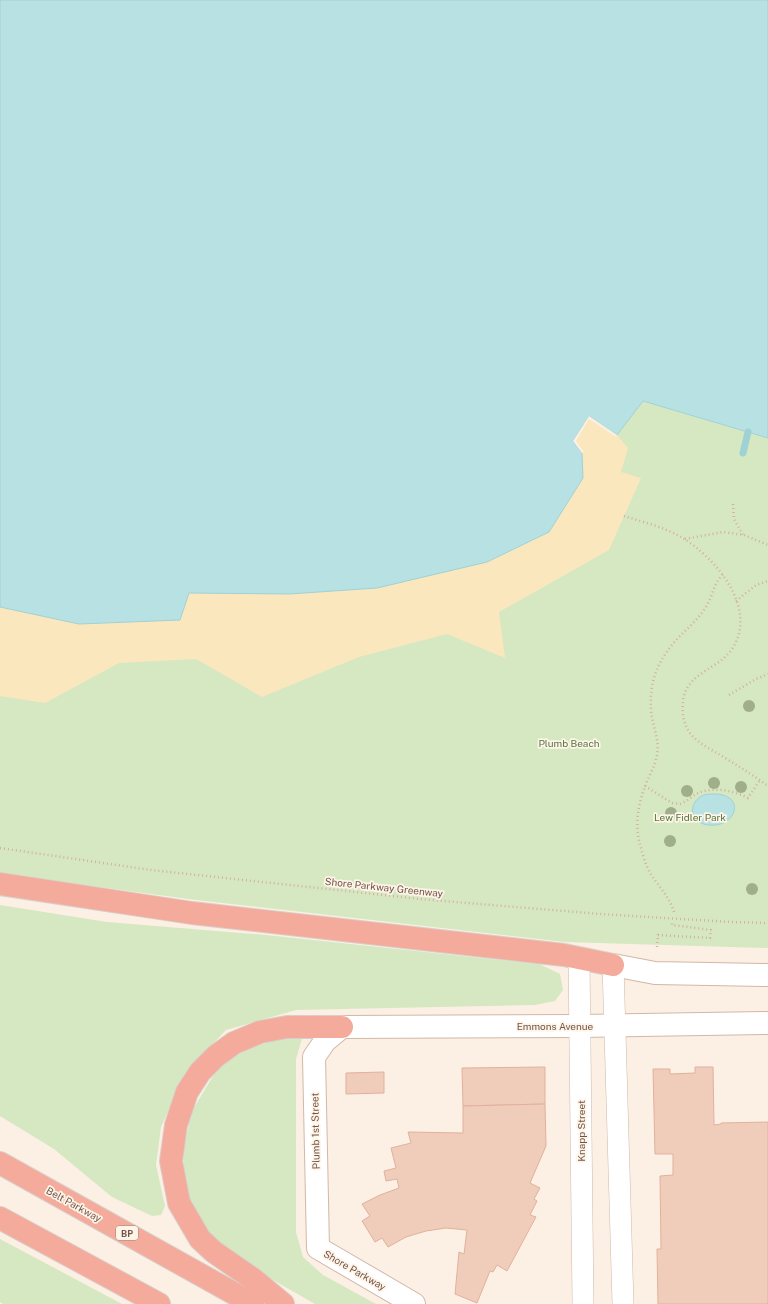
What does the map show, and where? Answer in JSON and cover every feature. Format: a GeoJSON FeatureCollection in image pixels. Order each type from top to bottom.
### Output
{"type":"FeatureCollection","features":[{"type":"Feature","properties":{"kind":"highway"},"geometry":{"type":"LineString","coordinates":[[0,884],[192,913],[549,953],[613,965]]}},
{"type":"Feature","properties":{"kind":"highway"},"geometry":{"type":"LineString","coordinates":[[282,1304],[253,1279],[214,1252],[200,1239],[178,1203],[171,1162],[176,1125],[187,1092],[200,1072],[216,1056],[234,1043],[260,1032],[287,1027],[342,1027]]}},
{"type":"Feature","properties":{"kind":"highway","name":"Belt Parkway"},"geometry":{"type":"LineString","coordinates":[[0,1163],[253,1304]]}},
{"type":"Feature","properties":{"kind":"highway"},"geometry":{"type":"LineString","coordinates":[[0,1218],[159,1304]]}},
{"type":"Feature","properties":{"kind":"main road"},"geometry":{"type":"LineString","coordinates":[[613,965],[655,973],[768,975]]}},
{"type":"Feature","properties":{"kind":"main road","name":"Emmons Avenue"},"geometry":{"type":"LineString","coordinates":[[342,1027],[580,1026],[768,1023]]}},
{"type":"Feature","properties":{"kind":"main road","name":"Plumb 1st Street"},"geometry":{"type":"LineString","coordinates":[[318,1248],[314,1057],[325,1041],[342,1027]]}},
{"type":"Feature","properties":{"kind":"main road","name":"Shore Parkway"},"geometry":{"type":"LineString","coordinates":[[318,1248],[414,1304]]}},
{"type":"Feature","properties":{"kind":"street","name":"Knapp Street"},"geometry":{"type":"LineString","coordinates":[[579,958],[583,1304]]}},
{"type":"Feature","properties":{"kind":"street"},"geometry":{"type":"LineString","coordinates":[[613,965],[623,1304]]}},
{"type":"Feature","properties":{"kind":"path"},"geometry":{"type":"LineString","coordinates":[[733,504],[734,518],[738,528],[744,535]]}},
{"type":"Feature","properties":{"kind":"path"},"geometry":{"type":"LineString","coordinates":[[624,516],[665,529],[685,540],[706,555],[723,575],[740,612],[741,622],[737,641],[732,650],[717,664],[693,679],[683,698],[683,718],[686,727],[693,737],[768,786]]}},
{"type":"Feature","properties":{"kind":"path"},"geometry":{"type":"LineString","coordinates":[[685,540],[722,532],[744,535],[768,545]]}},
{"type":"Feature","properties":{"kind":"path"},"geometry":{"type":"LineString","coordinates":[[674,912],[672,904],[649,872],[638,838],[638,820],[641,799],[657,754],[657,739],[653,724],[651,704],[652,686],[662,657],[705,608],[709,602],[717,580],[723,575]]}},
{"type":"Feature","properties":{"kind":"path"},"geometry":{"type":"LineString","coordinates":[[736,601],[756,585],[768,581]]}},
{"type":"Feature","properties":{"kind":"path"},"geometry":{"type":"LineString","coordinates":[[729,695],[756,679],[768,674]]}},
{"type":"Feature","properties":{"kind":"path"},"geometry":{"type":"LineString","coordinates":[[645,786],[672,802],[680,804],[697,794],[711,790],[733,792],[748,798],[760,780]]}},
{"type":"Feature","properties":{"kind":"path","name":"Shore Parkway Greenway"},"geometry":{"type":"LineString","coordinates":[[0,848],[151,870],[420,899],[600,914],[768,923]]}},
{"type":"Feature","properties":{"kind":"path"},"geometry":{"type":"LineString","coordinates":[[657,947],[658,935],[710,938],[711,930],[672,925],[672,922]]}},
{"type":"Feature","properties":{"kind":"green space","name":"Plumb Beach"},"geometry":{"type":"Polygon","coordinates":[[[0,243],[589,416],[617,435],[643,401],[768,438],[768,948],[565,942],[196,900],[0,874],[0,243]]]}},
{"type":"Feature","properties":{"kind":"green space"},"geometry":{"type":"Polygon","coordinates":[[[0,905],[107,922],[266,935],[539,964],[560,974],[563,990],[555,1001],[535,1005],[296,1010],[226,1030],[185,1073],[161,1127],[156,1165],[165,1206],[161,1215],[152,1216],[112,1197],[54,1149],[0,1116],[0,905]]]}},
{"type":"Feature","properties":{"kind":"green space"},"geometry":{"type":"Polygon","coordinates":[[[303,1035],[296,1059],[296,1232],[303,1257],[323,1275],[376,1304],[315,1304],[245,1264],[211,1237],[185,1192],[183,1152],[192,1111],[219,1066],[262,1040],[303,1035]]]}},
{"type":"Feature","properties":{"kind":"green space"},"geometry":{"type":"Polygon","coordinates":[[[0,1239],[122,1304],[3,1304],[0,1302],[0,1239]]]}},
{"type":"Feature","properties":{"kind":"sand"},"geometry":{"type":"Polygon","coordinates":[[[589,416],[617,435],[628,448],[621,472],[641,478],[609,550],[499,612],[505,658],[447,634],[359,657],[262,697],[196,659],[119,663],[45,703],[0,696],[0,607],[79,624],[189,593],[289,594],[377,588],[487,562],[573,441],[589,416]]]}},
{"type":"Feature","properties":{"kind":"water"},"geometry":{"type":"Polygon","coordinates":[[[0,0],[768,0],[768,438],[643,401],[617,435],[589,416],[573,441],[582,453],[583,478],[549,532],[487,562],[377,588],[289,594],[189,593],[180,620],[79,624],[0,607],[0,0]]]}},
{"type":"Feature","properties":{"kind":"water"},"geometry":{"type":"Polygon","coordinates":[[[707,794],[725,796],[731,800],[734,805],[734,811],[726,822],[718,825],[703,824],[695,818],[692,810],[693,805],[702,796],[707,794]]]}},
{"type":"Feature","properties":{"kind":"pier"},"geometry":{"type":"Polygon","coordinates":[[[589,416],[617,435],[616,437],[589,419],[576,441],[584,452],[582,453],[573,441],[589,416]]]}},
{"type":"Feature","properties":{"kind":"building"},"geometry":{"type":"Polygon","coordinates":[[[545,1067],[545,1104],[463,1106],[462,1068],[545,1067]]]}},
{"type":"Feature","properties":{"kind":"building"},"geometry":{"type":"Polygon","coordinates":[[[695,1067],[713,1067],[714,1125],[721,1123],[768,1122],[768,1304],[658,1304],[657,1249],[661,1249],[660,1176],[673,1175],[673,1154],[655,1154],[653,1069],[670,1069],[670,1074],[695,1073],[695,1067]]]}},
{"type":"Feature","properties":{"kind":"building"},"geometry":{"type":"Polygon","coordinates":[[[384,1072],[384,1093],[346,1094],[346,1073],[384,1072]]]}},
{"type":"Feature","properties":{"kind":"building"},"geometry":{"type":"Polygon","coordinates":[[[545,1104],[546,1146],[530,1183],[540,1188],[534,1199],[537,1201],[530,1215],[536,1217],[507,1271],[497,1265],[493,1272],[490,1271],[477,1303],[455,1294],[459,1252],[464,1254],[467,1230],[446,1228],[426,1231],[406,1237],[388,1247],[382,1238],[375,1242],[362,1221],[370,1216],[362,1204],[399,1188],[397,1179],[386,1181],[384,1171],[396,1168],[391,1148],[411,1143],[408,1132],[463,1133],[463,1106],[545,1104]]]}},
{"type":"Feature","properties":{"kind":"waterway"},"geometry":{"type":"LineString","coordinates":[[743,453],[748,432]]}},
{"type":"Feature","properties":{"kind":"park label","name":"Lew Fidler Park"},"geometry":{"type":"Point","coordinates":[690,817]}}]}
